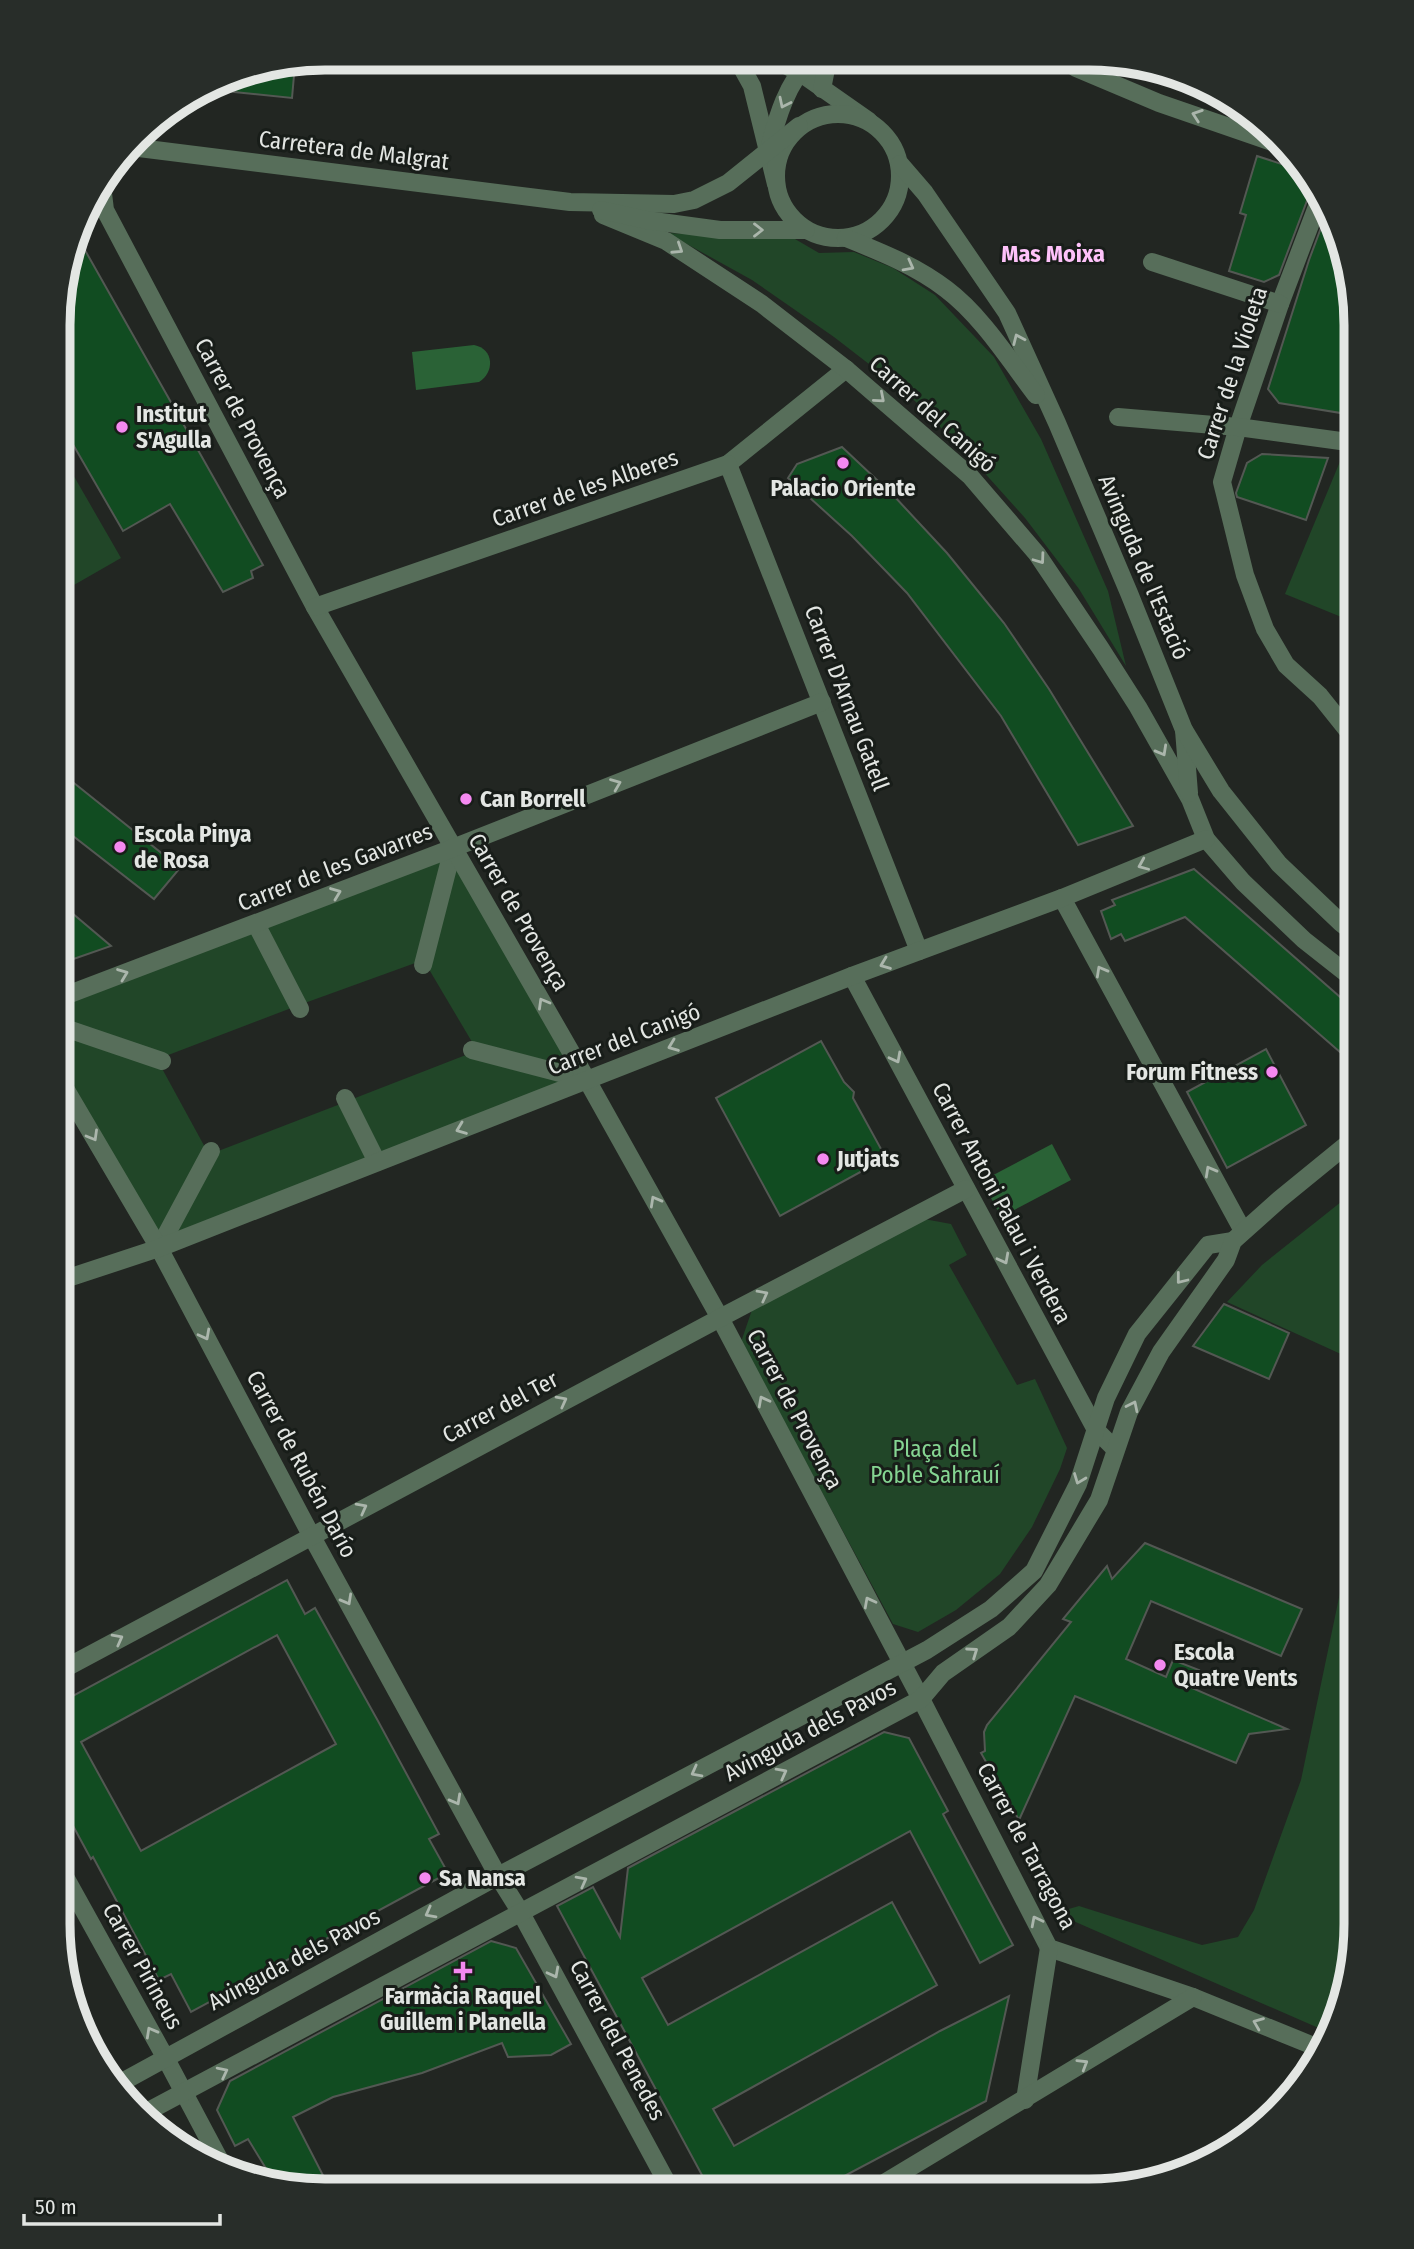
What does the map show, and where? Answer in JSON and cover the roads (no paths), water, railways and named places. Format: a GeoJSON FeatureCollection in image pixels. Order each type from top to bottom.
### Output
{"type":"FeatureCollection","features":[{"type":"Feature","properties":{"kind":"street"},"geometry":{"type":"LineString","coordinates":[[743,70],[752,86],[781,202],[792,218],[806,230],[825,237],[846,238],[866,232],[883,220],[894,204],[900,185],[900,164],[883,132],[822,89],[809,70]]}},
{"type":"Feature","properties":{"kind":"street"},"geometry":{"type":"LineString","coordinates":[[768,152],[777,116],[802,70]]}},
{"type":"Feature","properties":{"kind":"street"},"geometry":{"type":"LineString","coordinates":[[822,89],[826,70]]}},
{"type":"Feature","properties":{"kind":"street"},"geometry":{"type":"LineString","coordinates":[[1081,70],[1159,103],[1261,137]]}},
{"type":"Feature","properties":{"kind":"street"},"geometry":{"type":"LineString","coordinates":[[776,184],[777,163],[781,152],[785,142],[799,126],[815,117],[833,113],[851,114],[869,121]]}},
{"type":"Feature","properties":{"kind":"street","name":"Carretera de Malgrat"},"geometry":{"type":"LineString","coordinates":[[142,148],[570,202],[674,204],[694,200],[727,183],[799,126]]}},
{"type":"Feature","properties":{"kind":"street","name":"Avinguda de l'Estació"},"geometry":{"type":"LineString","coordinates":[[900,164],[925,193],[1007,313],[1057,423],[1184,730],[1221,791],[1279,864],[1344,926]]}},
{"type":"Feature","properties":{"kind":"street","name":"Carrer de Provença"},"geometry":{"type":"LineString","coordinates":[[104,198],[105,210],[315,607],[587,1080],[720,1318],[901,1663]]}},
{"type":"Feature","properties":{"kind":"street","name":"Carretera de Malgrat"},"geometry":{"type":"LineString","coordinates":[[570,202],[646,220],[720,230],[806,230]]}},
{"type":"Feature","properties":{"kind":"street","name":"Carrer del Canigó"},"geometry":{"type":"LineString","coordinates":[[570,202],[666,241],[762,304],[846,369],[970,476],[1037,554],[1138,707],[1190,799],[1206,839],[1243,882],[1304,940],[1344,972]]}},
{"type":"Feature","properties":{"kind":"street","name":"Carrer de la Violeta"},"geometry":{"type":"LineString","coordinates":[[1316,209],[1280,304],[1222,482],[1245,575],[1265,629],[1286,664],[1320,696],[1344,726]]}},
{"type":"Feature","properties":{"kind":"street","name":"Avinguda de l'Estació"},"geometry":{"type":"LineString","coordinates":[[846,238],[885,253],[948,290],[995,340],[1057,423]]}},
{"type":"Feature","properties":{"kind":"street"},"geometry":{"type":"LineString","coordinates":[[1152,262],[1280,304]]}},
{"type":"Feature","properties":{"kind":"street","name":"Carrer de les Alberes"},"geometry":{"type":"LineString","coordinates":[[315,607],[728,464],[846,369]]}},
{"type":"Feature","properties":{"kind":"street"},"geometry":{"type":"LineString","coordinates":[[1118,417],[1238,427],[1344,440]]}},
{"type":"Feature","properties":{"kind":"street","name":"Carrer D'Arnau Gatell"},"geometry":{"type":"LineString","coordinates":[[728,464],[919,951]]}},
{"type":"Feature","properties":{"kind":"street","name":"Carrer de les Gavarres"},"geometry":{"type":"LineString","coordinates":[[70,994],[453,848],[822,702]]}},
{"type":"Feature","properties":{"kind":"street","name":"Avinguda de l'Estació"},"geometry":{"type":"LineString","coordinates":[[1184,730],[1190,799]]}},
{"type":"Feature","properties":{"kind":"street","name":"Carrer del Canigó"},"geometry":{"type":"LineString","coordinates":[[70,1276],[159,1248],[852,976],[1062,898],[1206,839]]}},
{"type":"Feature","properties":{"kind":"street"},"geometry":{"type":"LineString","coordinates":[[423,965],[453,848]]}},
{"type":"Feature","properties":{"kind":"street"},"geometry":{"type":"LineString","coordinates":[[1062,898],[1238,1236]]}},
{"type":"Feature","properties":{"kind":"street"},"geometry":{"type":"LineString","coordinates":[[256,924],[300,1009]]}},
{"type":"Feature","properties":{"kind":"street","name":"Carrer Antoni Palau i Verdera"},"geometry":{"type":"LineString","coordinates":[[852,976],[1096,1430],[1115,1449]]}},
{"type":"Feature","properties":{"kind":"street"},"geometry":{"type":"LineString","coordinates":[[70,1030],[162,1061]]}},
{"type":"Feature","properties":{"kind":"street"},"geometry":{"type":"LineString","coordinates":[[472,1050],[587,1080]]}},
{"type":"Feature","properties":{"kind":"street","name":"Carrer de Rubén Darío"},"geometry":{"type":"LineString","coordinates":[[70,1096],[159,1248],[311,1535],[498,1876]]}},
{"type":"Feature","properties":{"kind":"street"},"geometry":{"type":"LineString","coordinates":[[345,1098],[377,1162]]}},
{"type":"Feature","properties":{"kind":"street","name":"Avinguda dels Pavos"},"geometry":{"type":"LineString","coordinates":[[151,2110],[921,1699],[943,1673],[1009,1627],[1048,1585],[1099,1500],[1129,1412],[1161,1352],[1226,1259],[1238,1236],[1344,1147]]}},
{"type":"Feature","properties":{"kind":"street"},"geometry":{"type":"LineString","coordinates":[[159,1248],[211,1151]]}},
{"type":"Feature","properties":{"kind":"street","name":"Carrer del Ter"},"geometry":{"type":"LineString","coordinates":[[70,1666],[966,1189]]}},
{"type":"Feature","properties":{"kind":"street","name":"Avinguda dels Pavos"},"geometry":{"type":"LineString","coordinates":[[124,2081],[498,1876],[927,1650],[991,1609],[1034,1571],[1078,1484],[1106,1398],[1137,1334],[1208,1245],[1238,1236]]}},
{"type":"Feature","properties":{"kind":"street","name":"Carrer de Tarragona"},"geometry":{"type":"LineString","coordinates":[[901,1663],[1049,1948],[1193,1997],[1313,2046]]}},
{"type":"Feature","properties":{"kind":"street"},"geometry":{"type":"LineString","coordinates":[[498,1876],[522,1913]]}},
{"type":"Feature","properties":{"kind":"street","name":"Carrer Pirineus"},"geometry":{"type":"LineString","coordinates":[[70,1886],[217,2155]]}},
{"type":"Feature","properties":{"kind":"street","name":"Carrer del Penedes"},"geometry":{"type":"LineString","coordinates":[[522,1913],[665,2179]]}},
{"type":"Feature","properties":{"kind":"street"},"geometry":{"type":"LineString","coordinates":[[1025,2099],[1049,1948]]}},
{"type":"Feature","properties":{"kind":"street"},"geometry":{"type":"LineString","coordinates":[[891,2179],[1193,1997]]}},
{"type":"Feature","properties":{"kind":"place","name":"Institut S'Agulla"},"geometry":{"type":"Point","coordinates":[122,427]}},
{"type":"Feature","properties":{"kind":"place","name":"Palacio Oriente"},"geometry":{"type":"Point","coordinates":[843,463]}},
{"type":"Feature","properties":{"kind":"place","name":"Can Borrell"},"geometry":{"type":"Point","coordinates":[466,799]}},
{"type":"Feature","properties":{"kind":"place","name":"Escola Pinya de Rosa"},"geometry":{"type":"Point","coordinates":[120,847]}},
{"type":"Feature","properties":{"kind":"place","name":"Forum Fitness"},"geometry":{"type":"Point","coordinates":[1272,1072]}},
{"type":"Feature","properties":{"kind":"place","name":"Jutjats"},"geometry":{"type":"Point","coordinates":[823,1159]}},
{"type":"Feature","properties":{"kind":"place","name":"Escola Quatre Vents"},"geometry":{"type":"Point","coordinates":[1160,1665]}},
{"type":"Feature","properties":{"kind":"place","name":"Sa Nansa"},"geometry":{"type":"Point","coordinates":[425,1878]}},
{"type":"Feature","properties":{"kind":"place","name":"Farmàcia Raquel Guillem i Planella"},"geometry":{"type":"Point","coordinates":[463,1971]}},
{"type":"Feature","properties":{"kind":"district","name":"Mas Moixa"},"geometry":{"type":"Point","coordinates":[1053,254]}},
{"type":"Feature","properties":{"kind":"park label","name":"Plaça del Poble Sahrauí"},"geometry":{"type":"Point","coordinates":[935,1462]}}]}
